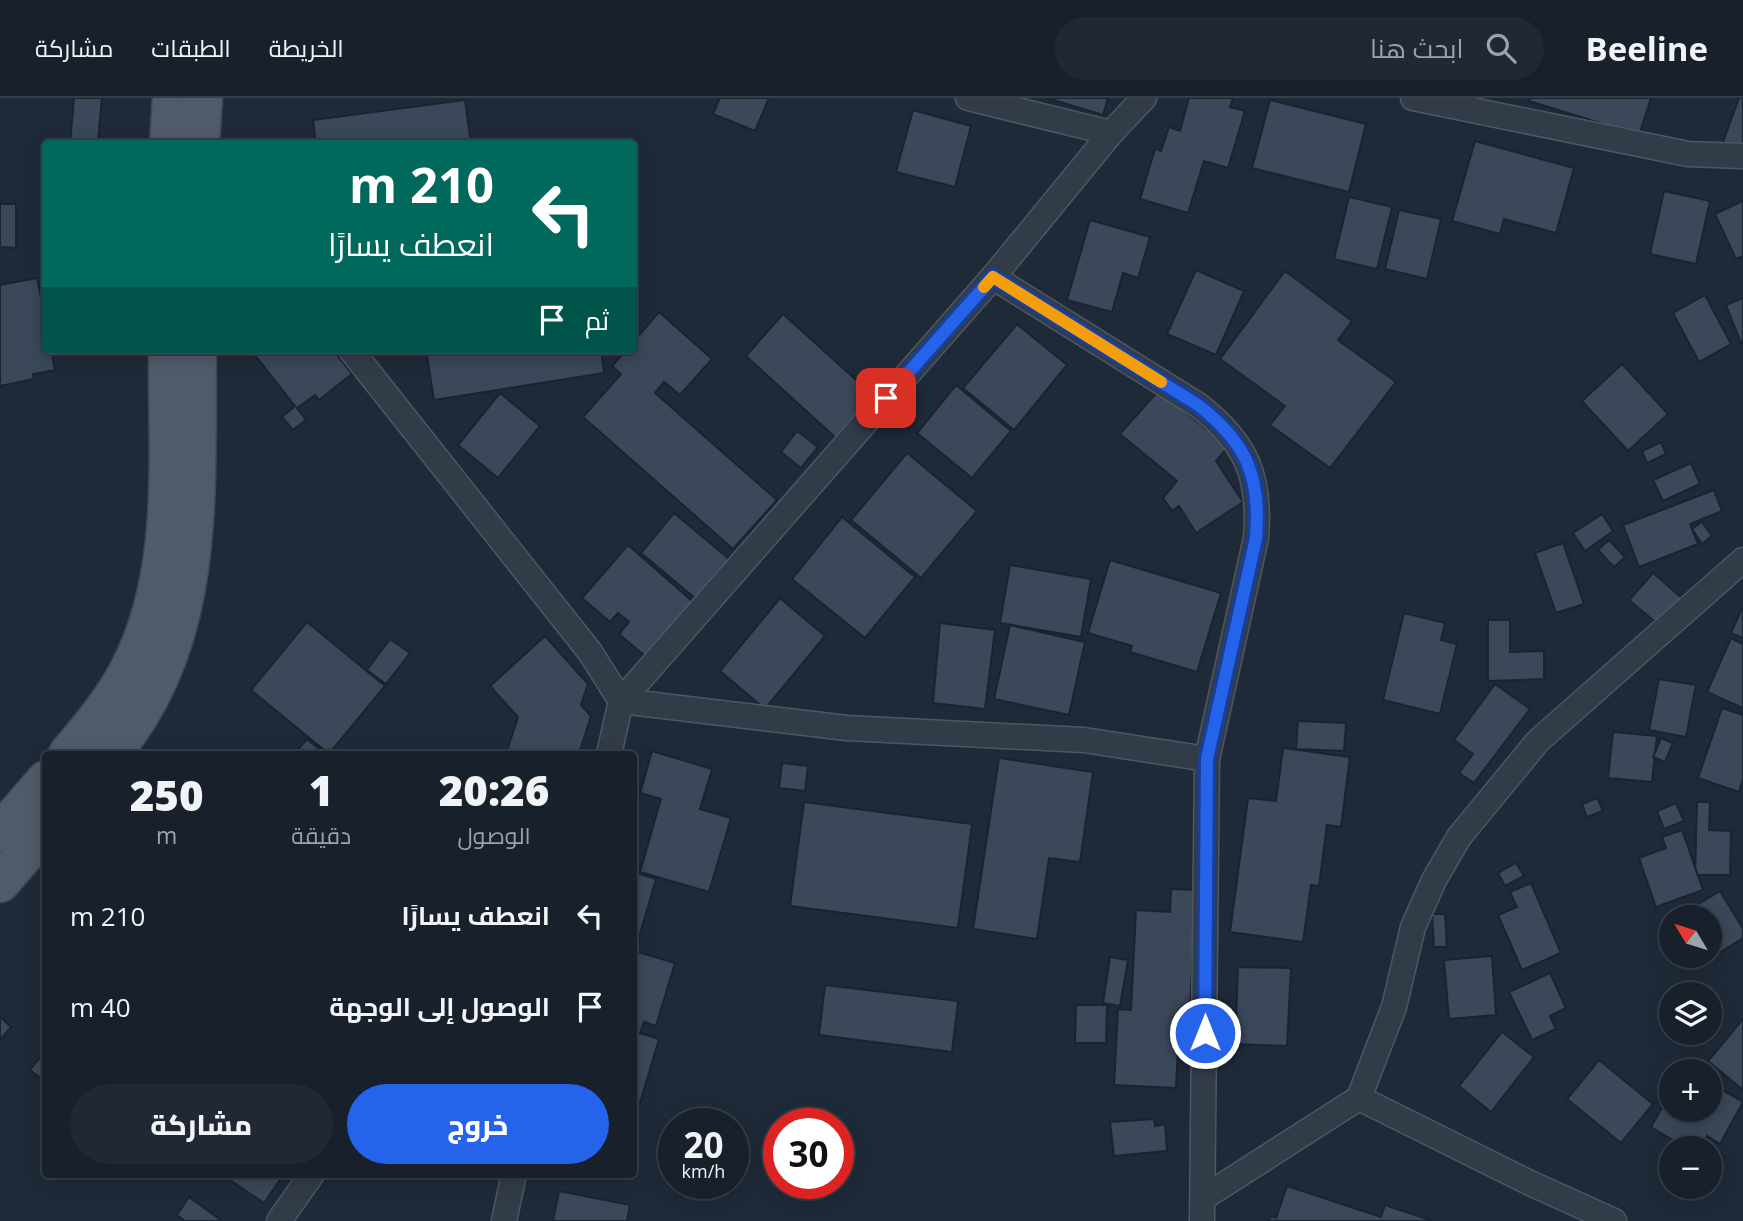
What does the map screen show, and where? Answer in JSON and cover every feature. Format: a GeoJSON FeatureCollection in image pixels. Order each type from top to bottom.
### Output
{"type":"FeatureCollection","features":[{"type":"Feature","properties":{"kind":"main road"},"geometry":{"type":"LineString","coordinates":[[169,140],[172,98]]}},
{"type":"Feature","properties":{"kind":"main road"},"geometry":{"type":"LineString","coordinates":[[200,140],[203,98]]}},
{"type":"Feature","properties":{"kind":"main road"},"geometry":{"type":"LineString","coordinates":[[110,739],[128,671],[159,586],[167,526],[168,354]]}},
{"type":"Feature","properties":{"kind":"main road"},"geometry":{"type":"LineString","coordinates":[[76,751],[110,739],[164,666],[187,595],[195,533],[197,354]]}},
{"type":"Feature","properties":{"kind":"main road"},"geometry":{"type":"LineString","coordinates":[[0,833],[42,785]]}},
{"type":"Feature","properties":{"kind":"main road"},"geometry":{"type":"LineString","coordinates":[[0,883],[42,835]]}},
{"type":"Feature","properties":{"kind":"street"},"geometry":{"type":"LineString","coordinates":[[968,98],[1111,133]]}},
{"type":"Feature","properties":{"kind":"street"},"geometry":{"type":"LineString","coordinates":[[610,751],[621,701],[993,277],[1111,133],[1144,98]]}},
{"type":"Feature","properties":{"kind":"street"},"geometry":{"type":"LineString","coordinates":[[1413,98],[1688,154],[1743,156]]}},
{"type":"Feature","properties":{"kind":"street"},"geometry":{"type":"LineString","coordinates":[[993,277],[1198,405],[1223,424],[1241,449],[1254,477],[1259,508],[1256,538],[1207,759],[1203,1209]]}},
{"type":"Feature","properties":{"kind":"street"},"geometry":{"type":"LineString","coordinates":[[354,354],[590,652],[621,701]]}},
{"type":"Feature","properties":{"kind":"street"},"geometry":{"type":"LineString","coordinates":[[1203,1209],[1359,1098],[1394,1007],[1413,927],[1434,880],[1459,837],[1538,741],[1743,560]]}},
{"type":"Feature","properties":{"kind":"street"},"geometry":{"type":"LineString","coordinates":[[621,701],[848,728],[1084,740],[1207,759]]}},
{"type":"Feature","properties":{"kind":"street"},"geometry":{"type":"LineString","coordinates":[[1359,1098],[1530,1183],[1614,1221]]}},
{"type":"Feature","properties":{"kind":"street"},"geometry":{"type":"LineString","coordinates":[[279,1221],[309,1178]]}},
{"type":"Feature","properties":{"kind":"street"},"geometry":{"type":"LineString","coordinates":[[505,1221],[512,1178]]}},
{"type":"Feature","properties":{"kind":"building"},"geometry":{"type":"Polygon","coordinates":[[[74,98],[102,98],[98,140],[70,140],[74,98]]]}},
{"type":"Feature","properties":{"kind":"building"},"geometry":{"type":"Polygon","coordinates":[[[720,98],[769,98],[755,131],[713,114],[720,98]]]}},
{"type":"Feature","properties":{"kind":"building"},"geometry":{"type":"Polygon","coordinates":[[[1047,98],[1108,98],[1103,115],[1047,98]]]}},
{"type":"Feature","properties":{"kind":"building"},"geometry":{"type":"Polygon","coordinates":[[[1189,98],[1233,98],[1230,107],[1245,111],[1228,168],[1204,161],[1188,213],[1140,199],[1155,149],[1161,151],[1169,127],[1180,131],[1189,98]]]}},
{"type":"Feature","properties":{"kind":"building"},"geometry":{"type":"Polygon","coordinates":[[[1530,98],[1651,98],[1639,135],[1529,101],[1530,98]]]}},
{"type":"Feature","properties":{"kind":"building"},"geometry":{"type":"Polygon","coordinates":[[[1739,98],[1743,98],[1743,149],[1723,142],[1739,98]]]}},
{"type":"Feature","properties":{"kind":"building"},"geometry":{"type":"Polygon","coordinates":[[[465,100],[470,140],[316,140],[313,120],[465,100]]]}},
{"type":"Feature","properties":{"kind":"building"},"geometry":{"type":"Polygon","coordinates":[[[1270,100],[1366,124],[1349,192],[1252,168],[1270,100]]]}},
{"type":"Feature","properties":{"kind":"building"},"geometry":{"type":"Polygon","coordinates":[[[913,110],[971,126],[955,187],[896,172],[913,110]]]}},
{"type":"Feature","properties":{"kind":"building"},"geometry":{"type":"Polygon","coordinates":[[[1475,141],[1574,168],[1556,233],[1504,219],[1500,234],[1452,221],[1475,141]]]}},
{"type":"Feature","properties":{"kind":"building"},"geometry":{"type":"Polygon","coordinates":[[[1664,191],[1710,201],[1696,264],[1650,254],[1664,191]]]}},
{"type":"Feature","properties":{"kind":"building"},"geometry":{"type":"Polygon","coordinates":[[[1349,197],[1392,207],[1377,269],[1334,259],[1349,197]]]}},
{"type":"Feature","properties":{"kind":"building"},"geometry":{"type":"Polygon","coordinates":[[[1743,201],[1743,256],[1736,259],[1715,214],[1743,201]]]}},
{"type":"Feature","properties":{"kind":"building"},"geometry":{"type":"Polygon","coordinates":[[[0,204],[16,204],[16,248],[0,247],[0,204]]]}},
{"type":"Feature","properties":{"kind":"building"},"geometry":{"type":"Polygon","coordinates":[[[1399,210],[1441,219],[1427,279],[1385,269],[1399,210]]]}},
{"type":"Feature","properties":{"kind":"building"},"geometry":{"type":"Polygon","coordinates":[[[1090,220],[1150,237],[1138,278],[1123,273],[1112,312],[1067,300],[1090,220]]]}},
{"type":"Feature","properties":{"kind":"building"},"geometry":{"type":"Polygon","coordinates":[[[1196,270],[1244,291],[1216,355],[1167,334],[1196,270]]]}},
{"type":"Feature","properties":{"kind":"building"},"geometry":{"type":"Polygon","coordinates":[[[1285,271],[1352,321],[1338,340],[1396,382],[1330,468],[1270,425],[1285,406],[1220,359],[1285,271]]]}},
{"type":"Feature","properties":{"kind":"building"},"geometry":{"type":"Polygon","coordinates":[[[37,278],[42,302],[42,354],[52,354],[55,370],[33,374],[34,379],[0,386],[0,285],[37,278]]]}},
{"type":"Feature","properties":{"kind":"building"},"geometry":{"type":"Polygon","coordinates":[[[1705,295],[1731,344],[1699,362],[1673,313],[1705,295]]]}},
{"type":"Feature","properties":{"kind":"building"},"geometry":{"type":"Polygon","coordinates":[[[1743,298],[1743,342],[1741,343],[1726,305],[1743,298]]]}},
{"type":"Feature","properties":{"kind":"building"},"geometry":{"type":"Polygon","coordinates":[[[659,312],[712,359],[680,395],[664,382],[655,393],[777,500],[733,549],[583,417],[621,374],[612,366],[622,354],[637,354],[637,338],[659,312]]]}},
{"type":"Feature","properties":{"kind":"building"},"geometry":{"type":"Polygon","coordinates":[[[783,314],[875,397],[837,439],[746,356],[783,314]]]}},
{"type":"Feature","properties":{"kind":"building"},"geometry":{"type":"Polygon","coordinates":[[[1017,324],[1067,365],[1014,430],[963,388],[1017,324]]]}},
{"type":"Feature","properties":{"kind":"building"},"geometry":{"type":"Polygon","coordinates":[[[254,354],[336,354],[352,374],[319,400],[315,395],[297,408],[306,420],[293,430],[282,417],[295,406],[254,354]]]}},
{"type":"Feature","properties":{"kind":"building"},"geometry":{"type":"Polygon","coordinates":[[[427,354],[602,354],[604,373],[434,400],[427,354]]]}},
{"type":"Feature","properties":{"kind":"building"},"geometry":{"type":"Polygon","coordinates":[[[1622,364],[1668,414],[1628,451],[1582,401],[1622,364]]]}},
{"type":"Feature","properties":{"kind":"building"},"geometry":{"type":"Polygon","coordinates":[[[956,385],[1011,431],[972,478],[917,433],[956,385]]]}},
{"type":"Feature","properties":{"kind":"building"},"geometry":{"type":"Polygon","coordinates":[[[1159,390],[1228,447],[1216,461],[1243,502],[1196,533],[1179,506],[1172,511],[1163,498],[1177,481],[1120,434],[1159,390]]]}},
{"type":"Feature","properties":{"kind":"building"},"geometry":{"type":"Polygon","coordinates":[[[500,393],[540,426],[498,478],[458,445],[500,393]]]}},
{"type":"Feature","properties":{"kind":"building"},"geometry":{"type":"Polygon","coordinates":[[[797,431],[818,447],[801,468],[781,452],[797,431]]]}},
{"type":"Feature","properties":{"kind":"building"},"geometry":{"type":"Polygon","coordinates":[[[1661,442],[1666,454],[1647,463],[1642,451],[1661,442]]]}},
{"type":"Feature","properties":{"kind":"building"},"geometry":{"type":"Polygon","coordinates":[[[907,453],[977,511],[921,578],[851,520],[907,453]]]}},
{"type":"Feature","properties":{"kind":"building"},"geometry":{"type":"Polygon","coordinates":[[[1691,463],[1700,484],[1663,501],[1653,480],[1691,463]]]}},
{"type":"Feature","properties":{"kind":"building"},"geometry":{"type":"Polygon","coordinates":[[[1714,490],[1722,511],[1690,524],[1698,544],[1639,567],[1623,525],[1714,490]]]}},
{"type":"Feature","properties":{"kind":"building"},"geometry":{"type":"Polygon","coordinates":[[[674,513],[735,564],[702,604],[641,553],[674,513]]]}},
{"type":"Feature","properties":{"kind":"building"},"geometry":{"type":"Polygon","coordinates":[[[1602,514],[1613,531],[1585,551],[1573,533],[1602,514]]]}},
{"type":"Feature","properties":{"kind":"building"},"geometry":{"type":"Polygon","coordinates":[[[842,517],[915,577],[865,638],[792,579],[842,517]]]}},
{"type":"Feature","properties":{"kind":"building"},"geometry":{"type":"Polygon","coordinates":[[[1702,522],[1712,536],[1702,544],[1692,529],[1702,522]]]}},
{"type":"Feature","properties":{"kind":"building"},"geometry":{"type":"Polygon","coordinates":[[[1609,540],[1625,557],[1614,567],[1598,550],[1609,540]]]}},
{"type":"Feature","properties":{"kind":"building"},"geometry":{"type":"Polygon","coordinates":[[[1563,543],[1584,604],[1556,613],[1535,553],[1563,543]]]}},
{"type":"Feature","properties":{"kind":"building"},"geometry":{"type":"Polygon","coordinates":[[[628,545],[693,602],[646,657],[619,634],[629,622],[618,613],[610,622],[582,598],[628,545]]]}},
{"type":"Feature","properties":{"kind":"building"},"geometry":{"type":"Polygon","coordinates":[[[1110,560],[1221,593],[1197,672],[1130,652],[1132,646],[1088,633],[1110,560]]]}},
{"type":"Feature","properties":{"kind":"building"},"geometry":{"type":"Polygon","coordinates":[[[1010,565],[1091,579],[1081,637],[1000,623],[1010,565]]]}},
{"type":"Feature","properties":{"kind":"building"},"geometry":{"type":"Polygon","coordinates":[[[1653,573],[1689,604],[1666,631],[1629,600],[1653,573]]]}},
{"type":"Feature","properties":{"kind":"building"},"geometry":{"type":"Polygon","coordinates":[[[780,598],[825,636],[765,709],[720,671],[780,598]]]}},
{"type":"Feature","properties":{"kind":"building"},"geometry":{"type":"Polygon","coordinates":[[[1743,606],[1743,638],[1731,633],[1743,606]]]}},
{"type":"Feature","properties":{"kind":"building"},"geometry":{"type":"Polygon","coordinates":[[[1404,613],[1445,623],[1441,640],[1457,644],[1440,714],[1383,700],[1404,613]]]}},
{"type":"Feature","properties":{"kind":"building"},"geometry":{"type":"Polygon","coordinates":[[[1488,620],[1510,620],[1510,652],[1544,651],[1544,679],[1488,681],[1488,620]]]}},
{"type":"Feature","properties":{"kind":"building"},"geometry":{"type":"Polygon","coordinates":[[[307,622],[385,686],[331,751],[325,751],[251,690],[307,622]]]}},
{"type":"Feature","properties":{"kind":"building"},"geometry":{"type":"Polygon","coordinates":[[[940,623],[995,630],[985,709],[933,703],[940,623]]]}},
{"type":"Feature","properties":{"kind":"building"},"geometry":{"type":"Polygon","coordinates":[[[1010,625],[1085,642],[1069,715],[994,699],[1010,625]]]}},
{"type":"Feature","properties":{"kind":"building"},"geometry":{"type":"Polygon","coordinates":[[[545,636],[588,684],[581,705],[591,716],[580,751],[507,751],[518,717],[490,686],[545,636]]]}},
{"type":"Feature","properties":{"kind":"building"},"geometry":{"type":"Polygon","coordinates":[[[1731,638],[1743,644],[1743,708],[1707,692],[1731,638]]]}},
{"type":"Feature","properties":{"kind":"building"},"geometry":{"type":"Polygon","coordinates":[[[390,639],[410,653],[386,684],[367,670],[390,639]]]}},
{"type":"Feature","properties":{"kind":"building"},"geometry":{"type":"Polygon","coordinates":[[[1659,679],[1696,685],[1686,737],[1649,730],[1659,679]]]}},
{"type":"Feature","properties":{"kind":"building"},"geometry":{"type":"Polygon","coordinates":[[[1495,684],[1530,709],[1474,783],[1459,773],[1473,754],[1454,740],[1495,684]]]}},
{"type":"Feature","properties":{"kind":"building"},"geometry":{"type":"Polygon","coordinates":[[[1722,708],[1743,715],[1743,780],[1739,792],[1698,778],[1722,708]]]}},
{"type":"Feature","properties":{"kind":"building"},"geometry":{"type":"Polygon","coordinates":[[[1298,721],[1346,723],[1344,751],[1296,749],[1298,721]]]}},
{"type":"Feature","properties":{"kind":"building"},"geometry":{"type":"Polygon","coordinates":[[[1613,732],[1657,736],[1652,782],[1608,778],[1613,732]]]}},
{"type":"Feature","properties":{"kind":"building"},"geometry":{"type":"Polygon","coordinates":[[[1661,738],[1673,743],[1665,762],[1653,757],[1661,738]]]}},
{"type":"Feature","properties":{"kind":"building"},"geometry":{"type":"Polygon","coordinates":[[[307,739],[321,751],[297,751],[307,739]]]}},
{"type":"Feature","properties":{"kind":"building"},"geometry":{"type":"Polygon","coordinates":[[[1283,748],[1350,757],[1341,827],[1327,825],[1319,886],[1311,885],[1303,942],[1230,932],[1248,798],[1276,801],[1283,748]]]}},
{"type":"Feature","properties":{"kind":"building"},"geometry":{"type":"Polygon","coordinates":[[[652,751],[712,769],[700,809],[731,818],[709,892],[640,872],[661,799],[640,793],[652,751]]]}},
{"type":"Feature","properties":{"kind":"building"},"geometry":{"type":"Polygon","coordinates":[[[999,758],[1093,772],[1080,862],[1049,858],[1037,939],[973,929],[999,758]]]}},
{"type":"Feature","properties":{"kind":"building"},"geometry":{"type":"Polygon","coordinates":[[[782,763],[808,766],[805,791],[779,788],[782,763]]]}},
{"type":"Feature","properties":{"kind":"building"},"geometry":{"type":"Polygon","coordinates":[[[1597,798],[1603,811],[1587,817],[1582,804],[1597,798]]]}},
{"type":"Feature","properties":{"kind":"building"},"geometry":{"type":"Polygon","coordinates":[[[804,802],[972,824],[958,928],[790,906],[804,802]]]}},
{"type":"Feature","properties":{"kind":"building"},"geometry":{"type":"Polygon","coordinates":[[[1697,802],[1710,802],[1709,830],[1731,831],[1730,875],[1695,875],[1697,802]]]}},
{"type":"Feature","properties":{"kind":"building"},"geometry":{"type":"Polygon","coordinates":[[[1676,803],[1684,821],[1664,829],[1657,811],[1676,803]]]}},
{"type":"Feature","properties":{"kind":"building"},"geometry":{"type":"Polygon","coordinates":[[[1682,830],[1703,890],[1656,907],[1639,858],[1666,848],[1662,837],[1682,830]]]}},
{"type":"Feature","properties":{"kind":"building"},"geometry":{"type":"Polygon","coordinates":[[[1516,863],[1524,876],[1505,886],[1498,873],[1516,863]]]}},
{"type":"Feature","properties":{"kind":"building"},"geometry":{"type":"Polygon","coordinates":[[[637,873],[656,879],[637,944],[637,873]]]}},
{"type":"Feature","properties":{"kind":"building"},"geometry":{"type":"Polygon","coordinates":[[[1531,883],[1561,953],[1522,970],[1498,915],[1517,907],[1510,892],[1531,883]]]}},
{"type":"Feature","properties":{"kind":"building"},"geometry":{"type":"Polygon","coordinates":[[[1171,889],[1196,890],[1190,1009],[1180,1009],[1176,1088],[1114,1085],[1118,1009],[1131,1010],[1136,910],[1170,912],[1171,889]]]}},
{"type":"Feature","properties":{"kind":"building"},"geometry":{"type":"Polygon","coordinates":[[[1720,891],[1743,929],[1743,938],[1722,951],[1722,905],[1697,905],[1720,891]]]}},
{"type":"Feature","properties":{"kind":"building"},"geometry":{"type":"Polygon","coordinates":[[[1432,914],[1445,914],[1447,947],[1434,947],[1432,914]]]}},
{"type":"Feature","properties":{"kind":"building"},"geometry":{"type":"Polygon","coordinates":[[[637,952],[675,963],[656,1026],[644,1022],[640,1033],[659,1039],[640,1103],[637,1102],[637,952]]]}},
{"type":"Feature","properties":{"kind":"building"},"geometry":{"type":"Polygon","coordinates":[[[1492,956],[1496,1015],[1449,1019],[1444,960],[1492,956]]]}},
{"type":"Feature","properties":{"kind":"building"},"geometry":{"type":"Polygon","coordinates":[[[1110,957],[1128,960],[1120,1006],[1103,1003],[1110,957]]]}},
{"type":"Feature","properties":{"kind":"building"},"geometry":{"type":"Polygon","coordinates":[[[1238,967],[1291,968],[1287,1046],[1235,1044],[1238,967]]]}},
{"type":"Feature","properties":{"kind":"building"},"geometry":{"type":"Polygon","coordinates":[[[1550,973],[1566,1008],[1550,1016],[1556,1029],[1532,1040],[1509,992],[1550,973]]]}},
{"type":"Feature","properties":{"kind":"building"},"geometry":{"type":"Polygon","coordinates":[[[825,985],[958,1001],[952,1052],[819,1035],[825,985]]]}},
{"type":"Feature","properties":{"kind":"building"},"geometry":{"type":"Polygon","coordinates":[[[1076,1005],[1107,1005],[1106,1043],[1075,1043],[1076,1005]]]}},
{"type":"Feature","properties":{"kind":"building"},"geometry":{"type":"Polygon","coordinates":[[[0,1017],[11,1027],[0,1040],[0,1017]]]}},
{"type":"Feature","properties":{"kind":"building"},"geometry":{"type":"Polygon","coordinates":[[[1743,1019],[1743,1090],[1722,1073],[1722,1059],[1710,1059],[1743,1019]]]}},
{"type":"Feature","properties":{"kind":"building"},"geometry":{"type":"Polygon","coordinates":[[[1502,1032],[1534,1057],[1491,1112],[1459,1086],[1502,1032]]]}},
{"type":"Feature","properties":{"kind":"building"},"geometry":{"type":"Polygon","coordinates":[[[42,1055],[42,1079],[30,1070],[42,1055]]]}},
{"type":"Feature","properties":{"kind":"building"},"geometry":{"type":"Polygon","coordinates":[[[1599,1060],[1653,1104],[1621,1143],[1567,1099],[1599,1060]]]}},
{"type":"Feature","properties":{"kind":"building"},"geometry":{"type":"Polygon","coordinates":[[[1722,1090],[1743,1102],[1722,1140],[1722,1136],[1666,1136],[1651,1127],[1659,1113],[1659,1122],[1722,1122],[1722,1090]]]}},
{"type":"Feature","properties":{"kind":"building"},"geometry":{"type":"Polygon","coordinates":[[[1154,1119],[1155,1126],[1165,1124],[1167,1151],[1114,1156],[1110,1122],[1154,1119]]]}},
{"type":"Feature","properties":{"kind":"building"},"geometry":{"type":"Polygon","coordinates":[[[227,1178],[281,1178],[264,1203],[227,1178]]]}},
{"type":"Feature","properties":{"kind":"building"},"geometry":{"type":"Polygon","coordinates":[[[1287,1186],[1381,1217],[1385,1205],[1433,1221],[1269,1221],[1271,1216],[1276,1218],[1287,1186]]]}},
{"type":"Feature","properties":{"kind":"building"},"geometry":{"type":"Polygon","coordinates":[[[559,1191],[630,1205],[627,1221],[553,1221],[559,1191]]]}},
{"type":"Feature","properties":{"kind":"building"},"geometry":{"type":"Polygon","coordinates":[[[189,1197],[222,1221],[185,1221],[177,1215],[189,1197]]]}},
{"type":"Feature","properties":{"kind":"slow traffic"},"geometry":{"type":"LineString","coordinates":[[984,287],[993,277],[1161,382]]}},
{"type":"Feature","properties":{"kind":"route"},"geometry":{"type":"LineString","coordinates":[[886,398],[993,277],[1198,405],[1223,424],[1241,449],[1254,477],[1259,508],[1256,538],[1207,759],[1205,1033]]}}]}
